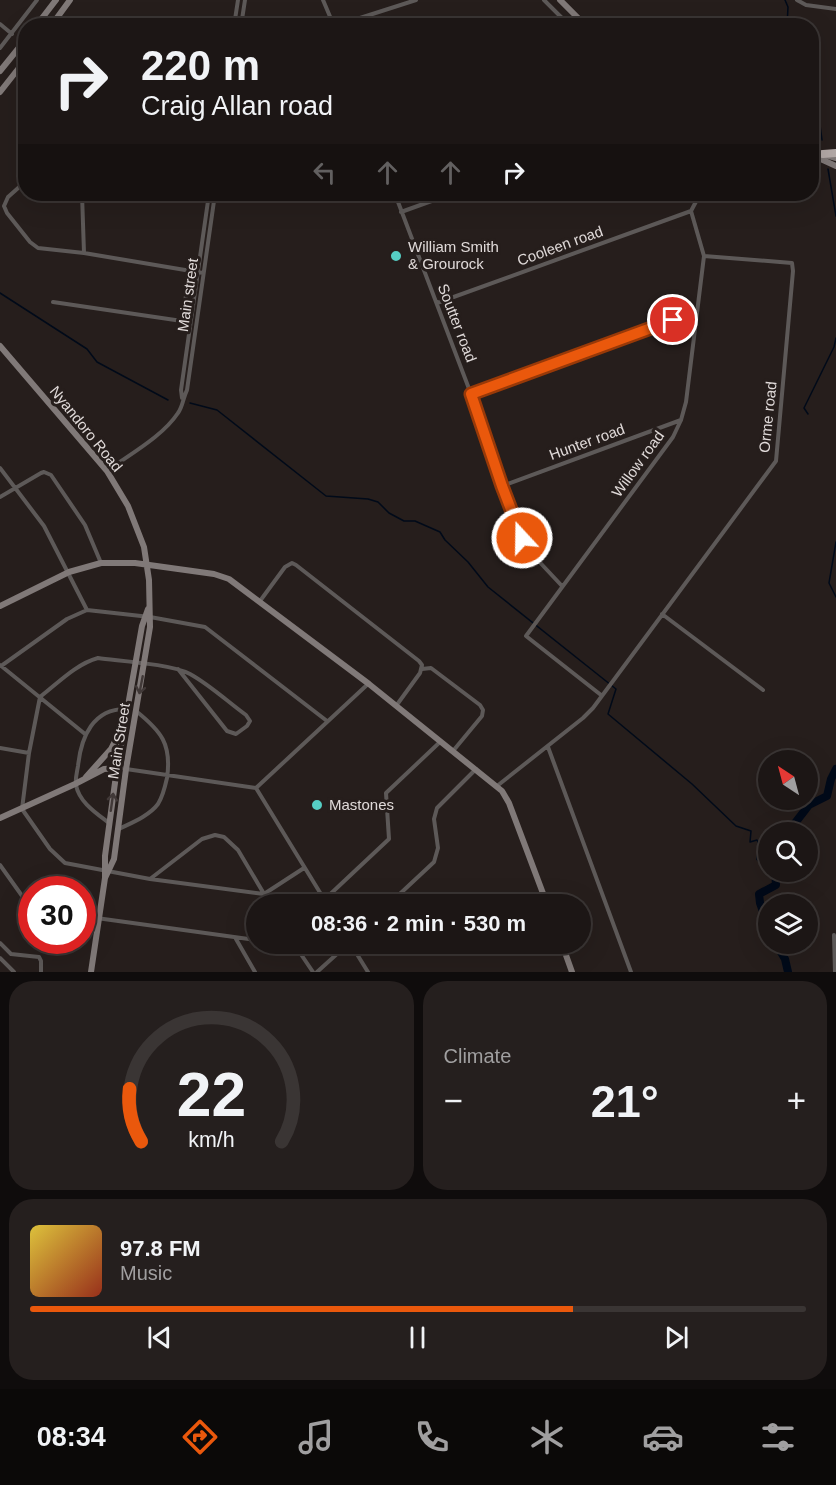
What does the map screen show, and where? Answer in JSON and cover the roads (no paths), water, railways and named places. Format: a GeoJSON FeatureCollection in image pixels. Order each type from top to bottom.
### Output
{"type":"FeatureCollection","features":[{"type":"Feature","properties":{"kind":"highway"},"geometry":{"type":"LineString","coordinates":[[824,154],[836,153]]}},
{"type":"Feature","properties":{"kind":"street"},"geometry":{"type":"LineString","coordinates":[[24,18],[37,0]]}},
{"type":"Feature","properties":{"kind":"street"},"geometry":{"type":"LineString","coordinates":[[42,18],[56,0]]}},
{"type":"Feature","properties":{"kind":"street"},"geometry":{"type":"LineString","coordinates":[[57,18],[70,0]]}},
{"type":"Feature","properties":{"kind":"street"},"geometry":{"type":"LineString","coordinates":[[235,18],[238,0]]}},
{"type":"Feature","properties":{"kind":"street"},"geometry":{"type":"LineString","coordinates":[[242,18],[245,0]]}},
{"type":"Feature","properties":{"kind":"street"},"geometry":{"type":"LineString","coordinates":[[324,0],[331,18]]}},
{"type":"Feature","properties":{"kind":"street"},"geometry":{"type":"LineString","coordinates":[[359,18],[416,0]]}},
{"type":"Feature","properties":{"kind":"street"},"geometry":{"type":"LineString","coordinates":[[544,0],[559,16]]}},
{"type":"Feature","properties":{"kind":"street"},"geometry":{"type":"LineString","coordinates":[[560,0],[578,18]]}},
{"type":"Feature","properties":{"kind":"street"},"geometry":{"type":"LineString","coordinates":[[797,0],[806,5],[836,9]]}},
{"type":"Feature","properties":{"kind":"street"},"geometry":{"type":"LineString","coordinates":[[0,24],[12,34]]}},
{"type":"Feature","properties":{"kind":"street"},"geometry":{"type":"LineString","coordinates":[[0,48],[18,26]]}},
{"type":"Feature","properties":{"kind":"street"},"geometry":{"type":"LineString","coordinates":[[0,71],[18,49]]}},
{"type":"Feature","properties":{"kind":"street"},"geometry":{"type":"LineString","coordinates":[[0,92],[18,69]]}},
{"type":"Feature","properties":{"kind":"street"},"geometry":{"type":"LineString","coordinates":[[819,153],[836,158]]}},
{"type":"Feature","properties":{"kind":"street"},"geometry":{"type":"LineString","coordinates":[[819,158],[836,166]]}},
{"type":"Feature","properties":{"kind":"street"},"geometry":{"type":"LineString","coordinates":[[18,189],[5,200],[4,206],[30,242],[38,248],[84,253],[203,273]]}},
{"type":"Feature","properties":{"kind":"street"},"geometry":{"type":"LineString","coordinates":[[82,201],[84,253]]}},
{"type":"Feature","properties":{"kind":"street","name":"Main street"},"geometry":{"type":"LineString","coordinates":[[183,398],[181,390],[208,201]]}},
{"type":"Feature","properties":{"kind":"street","name":"Main street"},"geometry":{"type":"LineString","coordinates":[[107,471],[158,434],[178,414],[187,390],[214,201]]}},
{"type":"Feature","properties":{"kind":"street","name":"Soutter road"},"geometry":{"type":"LineString","coordinates":[[397,201],[526,546],[562,586]]}},
{"type":"Feature","properties":{"kind":"street"},"geometry":{"type":"LineString","coordinates":[[401,212],[432,201]]}},
{"type":"Feature","properties":{"kind":"street"},"geometry":{"type":"LineString","coordinates":[[691,211],[696,201]]}},
{"type":"Feature","properties":{"kind":"street","name":"Willow road"},"geometry":{"type":"LineString","coordinates":[[602,695],[526,636],[673,437],[681,420],[686,402],[704,256],[691,211]]}},
{"type":"Feature","properties":{"kind":"street","name":"Cooleen road"},"geometry":{"type":"LineString","coordinates":[[437,303],[691,211]]}},
{"type":"Feature","properties":{"kind":"street","name":"Orme road"},"geometry":{"type":"LineString","coordinates":[[602,695],[771,468],[778,454],[792,263],[704,256]]}},
{"type":"Feature","properties":{"kind":"street"},"geometry":{"type":"LineString","coordinates":[[53,302],[182,321],[190,270]]}},
{"type":"Feature","properties":{"kind":"street"},"geometry":{"type":"LineString","coordinates":[[471,394],[696,312]]}},
{"type":"Feature","properties":{"kind":"street","name":"Nyandoro Road"},"geometry":{"type":"LineString","coordinates":[[0,346],[107,471],[128,506],[141,535]]}},
{"type":"Feature","properties":{"kind":"street","name":"Hunter road"},"geometry":{"type":"LineString","coordinates":[[502,486],[681,420]]}},
{"type":"Feature","properties":{"kind":"street"},"geometry":{"type":"LineString","coordinates":[[0,468],[44,526],[87,610]]}},
{"type":"Feature","properties":{"kind":"street"},"geometry":{"type":"LineString","coordinates":[[0,497],[41,473],[51,475],[85,525],[102,563]]}},
{"type":"Feature","properties":{"kind":"street","name":"Main Street"},"geometry":{"type":"LineString","coordinates":[[107,869],[114,859],[126,769],[145,664],[148,616],[147,565],[141,535]]}},
{"type":"Feature","properties":{"kind":"street"},"geometry":{"type":"LineString","coordinates":[[0,606],[69,572],[102,563],[126,562],[222,576],[229,579],[369,684],[497,786],[509,803],[543,894]]}},
{"type":"Feature","properties":{"kind":"street"},"geometry":{"type":"LineString","coordinates":[[260,601],[285,567],[289,564],[296,565],[422,664],[422,669],[396,706]]}},
{"type":"Feature","properties":{"kind":"street"},"geometry":{"type":"LineString","coordinates":[[85,734],[1,666],[68,620],[87,610],[148,616],[205,627],[327,722]]}},
{"type":"Feature","properties":{"kind":"street"},"geometry":{"type":"LineString","coordinates":[[662,614],[763,690]]}},
{"type":"Feature","properties":{"kind":"street","name":"Main Street"},"geometry":{"type":"LineString","coordinates":[[91,972],[107,869],[105,856],[124,722],[135,663],[148,616]]}},
{"type":"Feature","properties":{"kind":"street"},"geometry":{"type":"LineString","coordinates":[[178,669],[226,731],[236,734],[247,726],[250,722],[246,715],[190,673],[178,669],[145,664],[98,658],[90,660],[40,697],[29,753],[22,809],[50,849],[65,862],[150,879],[264,894],[304,868]]}},
{"type":"Feature","properties":{"kind":"street"},"geometry":{"type":"LineString","coordinates":[[422,669],[431,668],[480,705],[483,710],[482,717],[453,751]]}},
{"type":"Feature","properties":{"kind":"street"},"geometry":{"type":"LineString","coordinates":[[256,788],[369,684]]}},
{"type":"Feature","properties":{"kind":"street"},"geometry":{"type":"LineString","coordinates":[[497,786],[584,718],[602,695]]}},
{"type":"Feature","properties":{"kind":"street"},"geometry":{"type":"LineString","coordinates":[[109,824],[87,806],[75,784],[79,758],[85,734],[90,726],[117,709],[127,709]]}},
{"type":"Feature","properties":{"kind":"street"},"geometry":{"type":"LineString","coordinates":[[118,830],[157,805],[165,787],[167,752],[163,738],[154,725],[136,710]]}},
{"type":"Feature","properties":{"kind":"street"},"geometry":{"type":"LineString","coordinates":[[83,779],[111,749],[124,722]]}},
{"type":"Feature","properties":{"kind":"street"},"geometry":{"type":"LineString","coordinates":[[334,894],[389,839],[386,793],[441,741]]}},
{"type":"Feature","properties":{"kind":"street"},"geometry":{"type":"LineString","coordinates":[[548,747],[631,972]]}},
{"type":"Feature","properties":{"kind":"street"},"geometry":{"type":"LineString","coordinates":[[0,748],[29,753]]}},
{"type":"Feature","properties":{"kind":"street"},"geometry":{"type":"LineString","coordinates":[[0,818],[104,769],[117,768],[167,773],[256,788],[321,894]]}},
{"type":"Feature","properties":{"kind":"street"},"geometry":{"type":"LineString","coordinates":[[400,894],[434,862],[438,848],[434,819],[437,808],[476,769]]}},
{"type":"Feature","properties":{"kind":"street"},"geometry":{"type":"LineString","coordinates":[[150,879],[202,839],[215,835],[224,837],[233,843],[264,894]]}},
{"type":"Feature","properties":{"kind":"street"},"geometry":{"type":"LineString","coordinates":[[0,865],[18,890]]}},
{"type":"Feature","properties":{"kind":"street"},"geometry":{"type":"LineString","coordinates":[[96,918],[246,940]]}},
{"type":"Feature","properties":{"kind":"street"},"geometry":{"type":"LineString","coordinates":[[834,935],[835,972]]}},
{"type":"Feature","properties":{"kind":"street"},"geometry":{"type":"LineString","coordinates":[[236,939],[255,972]]}},
{"type":"Feature","properties":{"kind":"street"},"geometry":{"type":"LineString","coordinates":[[0,943],[11,954],[39,957],[41,972]]}},
{"type":"Feature","properties":{"kind":"street"},"geometry":{"type":"LineString","coordinates":[[302,954],[315,972],[336,954]]}},
{"type":"Feature","properties":{"kind":"street"},"geometry":{"type":"LineString","coordinates":[[357,954],[368,972]]}},
{"type":"Feature","properties":{"kind":"street"},"geometry":{"type":"LineString","coordinates":[[566,954],[572,972]]}},
{"type":"Feature","properties":{"kind":"street"},"geometry":{"type":"LineString","coordinates":[[0,958],[14,972]]}},
{"type":"Feature","properties":{"kind":"waterway"},"geometry":{"type":"LineString","coordinates":[[785,0],[788,7],[787,18]]}},
{"type":"Feature","properties":{"kind":"waterway"},"geometry":{"type":"LineString","coordinates":[[819,118],[822,140]]}},
{"type":"Feature","properties":{"kind":"waterway"},"geometry":{"type":"LineString","coordinates":[[828,169],[836,216]]}},
{"type":"Feature","properties":{"kind":"waterway"},"geometry":{"type":"LineString","coordinates":[[0,293],[87,349],[97,362],[168,400]]}},
{"type":"Feature","properties":{"kind":"waterway"},"geometry":{"type":"LineString","coordinates":[[808,414],[804,408],[834,347],[836,338]]}},
{"type":"Feature","properties":{"kind":"waterway"},"geometry":{"type":"LineString","coordinates":[[190,403],[217,410],[326,496],[368,499],[378,502],[389,513],[404,521],[415,521],[440,532],[488,587],[616,689],[608,714],[692,784],[736,826],[751,831],[750,842],[757,840],[758,842]]}},
{"type":"Feature","properties":{"kind":"waterway"},"geometry":{"type":"LineString","coordinates":[[836,542],[829,583],[836,597]]}},
{"type":"Feature","properties":{"kind":"waterway"},"geometry":{"type":"LineString","coordinates":[[796,822],[809,805],[827,796],[836,769]]}},
{"type":"Feature","properties":{"kind":"waterway"},"geometry":{"type":"LineString","coordinates":[[759,894],[776,885],[776,882]]}},
{"type":"Feature","properties":{"kind":"waterway"},"geometry":{"type":"LineString","coordinates":[[782,954],[788,972]]}},
{"type":"Feature","properties":{"kind":"place","name":"William Smith & Grourock"},"geometry":{"type":"Point","coordinates":[396,256]}},
{"type":"Feature","properties":{"kind":"place","name":"Mastones"},"geometry":{"type":"Point","coordinates":[317,805]}}]}
